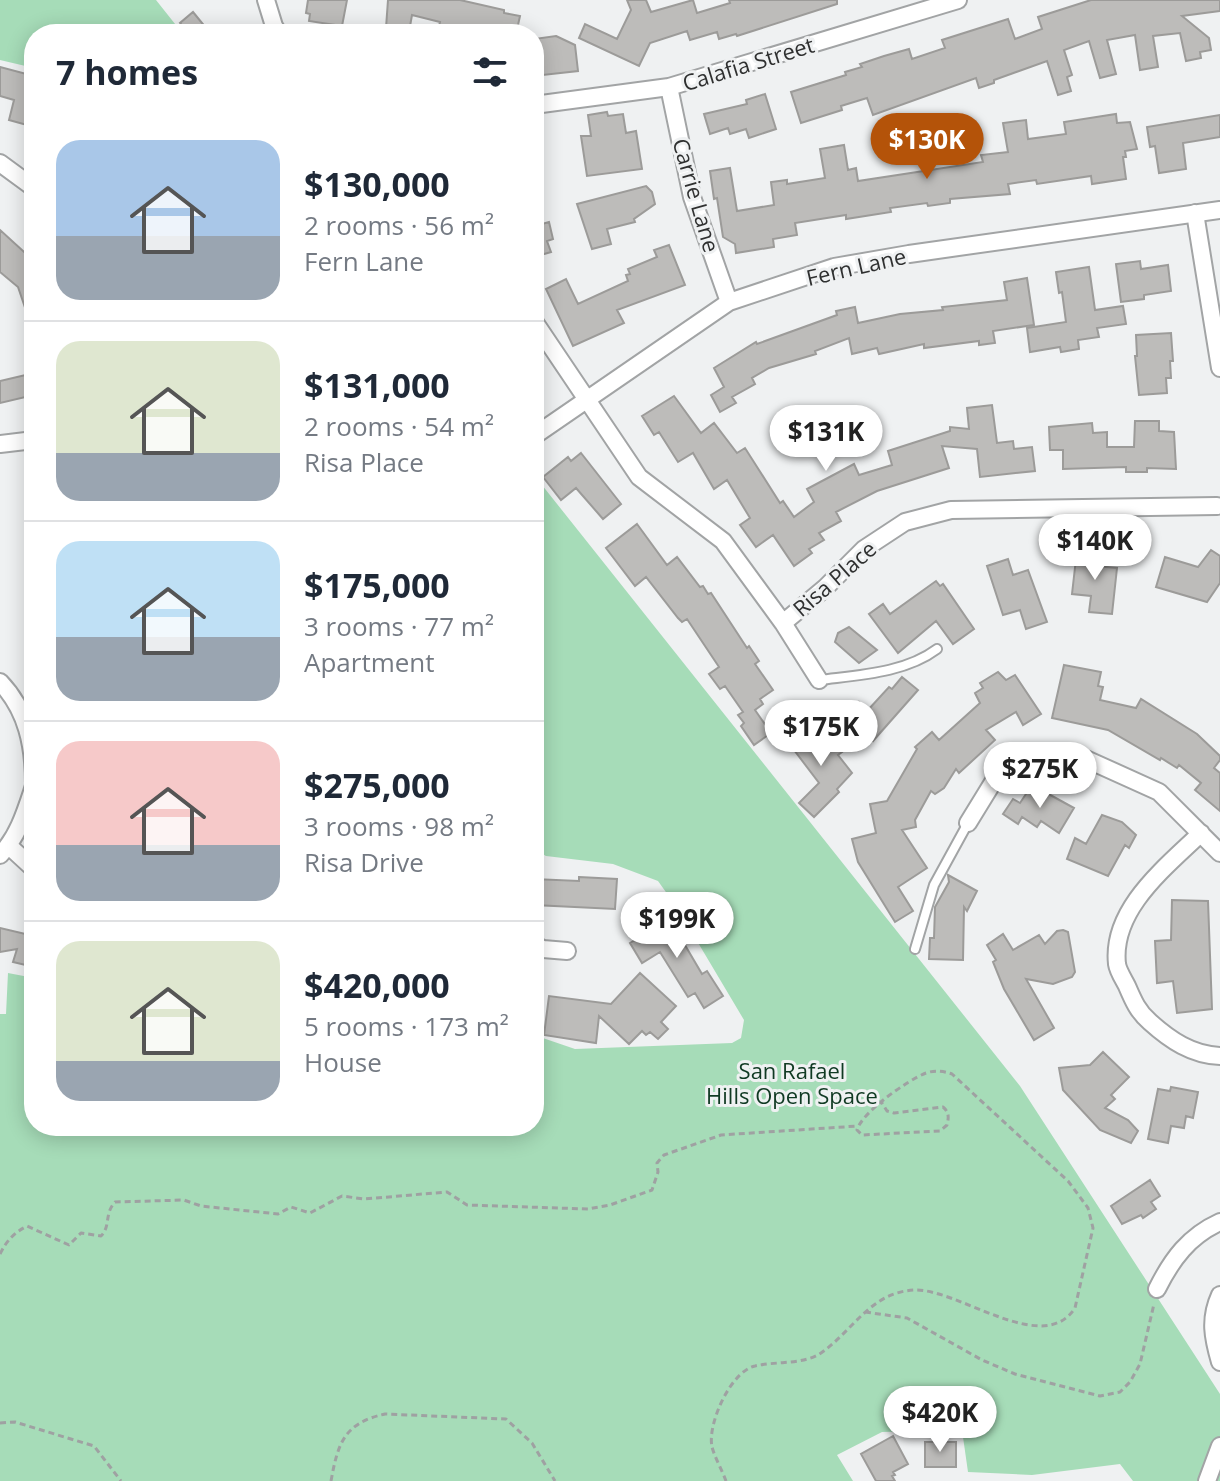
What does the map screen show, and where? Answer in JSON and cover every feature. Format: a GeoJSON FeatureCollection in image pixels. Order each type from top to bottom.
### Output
{"type":"FeatureCollection","features":[{"type":"Feature","properties":{"kind":"street"},"geometry":{"type":"LineString","coordinates":[[266,0],[273,24]]}},
{"type":"Feature","properties":{"kind":"street","name":"Calafia Street"},"geometry":{"type":"LineString","coordinates":[[544,104],[669,87],[958,0]]}},
{"type":"Feature","properties":{"kind":"street","name":"Carrie Lane"},"geometry":{"type":"LineString","coordinates":[[669,87],[692,197],[729,302]]}},
{"type":"Feature","properties":{"kind":"street"},"geometry":{"type":"LineString","coordinates":[[0,163],[24,181]]}},
{"type":"Feature","properties":{"kind":"street","name":"Fern Lane"},"geometry":{"type":"LineString","coordinates":[[544,429],[729,302],[834,267],[1220,210]]}},
{"type":"Feature","properties":{"kind":"street"},"geometry":{"type":"LineString","coordinates":[[1195,213],[1220,368]]}},
{"type":"Feature","properties":{"kind":"street"},"geometry":{"type":"LineString","coordinates":[[544,335],[639,477],[723,541],[783,623],[819,680]]}},
{"type":"Feature","properties":{"kind":"street"},"geometry":{"type":"LineString","coordinates":[[0,444],[24,441]]}},
{"type":"Feature","properties":{"kind":"street","name":"Risa Place"},"geometry":{"type":"LineString","coordinates":[[783,623],[825,588],[864,549],[905,522],[951,510],[1219,505]]}},
{"type":"Feature","properties":{"kind":"street"},"geometry":{"type":"LineString","coordinates":[[0,682],[24,718]]}},
{"type":"Feature","properties":{"kind":"street"},"geometry":{"type":"LineString","coordinates":[[968,823],[1003,766],[1035,752],[1077,755],[1159,792],[1220,853]]}},
{"type":"Feature","properties":{"kind":"street"},"geometry":{"type":"LineString","coordinates":[[24,814],[5,850],[24,862]]}},
{"type":"Feature","properties":{"kind":"street"},"geometry":{"type":"LineString","coordinates":[[1201,833],[1156,877],[1130,910],[1120,933],[1117,965],[1139,1013],[1173,1042],[1220,1056]]}},
{"type":"Feature","properties":{"kind":"street"},"geometry":{"type":"LineString","coordinates":[[544,949],[567,951]]}},
{"type":"Feature","properties":{"kind":"street"},"geometry":{"type":"LineString","coordinates":[[1157,1289],[1167,1268],[1185,1246],[1206,1228],[1220,1222]]}},
{"type":"Feature","properties":{"kind":"street"},"geometry":{"type":"LineString","coordinates":[[1220,1295],[1214,1307],[1212,1332],[1220,1362]]}},
{"type":"Feature","properties":{"kind":"street"},"geometry":{"type":"LineString","coordinates":[[1207,1481],[1220,1446]]}},
{"type":"Feature","properties":{"kind":"lane"},"geometry":{"type":"LineString","coordinates":[[819,680],[908,665],[924,659],[937,649]]}},
{"type":"Feature","properties":{"kind":"lane"},"geometry":{"type":"LineString","coordinates":[[915,949],[934,885],[968,823]]}},
{"type":"Feature","properties":{"kind":"path"},"geometry":{"type":"LineString","coordinates":[[726,1481],[712,1445],[713,1425],[740,1373],[756,1365],[809,1359],[821,1353],[874,1303],[915,1290],[958,1300],[1023,1325],[1053,1326],[1069,1317],[1075,1308],[1093,1228],[1088,1208],[1068,1181],[952,1074],[943,1071],[923,1074],[882,1103],[859,1121],[857,1130],[862,1135],[940,1131],[947,1125],[947,1111],[943,1107],[921,1107],[894,1113],[887,1111],[882,1103]]}},
{"type":"Feature","properties":{"kind":"path"},"geometry":{"type":"LineString","coordinates":[[0,1254],[14,1233],[27,1226],[69,1245],[81,1233],[101,1236],[106,1231],[108,1210],[115,1202],[184,1200],[201,1206],[278,1214],[291,1207],[310,1213],[342,1196],[364,1199],[447,1192],[467,1205],[588,1209],[610,1205],[652,1190],[658,1172],[657,1163],[664,1155],[721,1135],[858,1126]]}},
{"type":"Feature","properties":{"kind":"path"},"geometry":{"type":"LineString","coordinates":[[863,1312],[907,1318],[948,1342],[1015,1374],[1106,1396],[1120,1392],[1140,1364],[1157,1289]]}},
{"type":"Feature","properties":{"kind":"path"},"geometry":{"type":"LineString","coordinates":[[331,1481],[337,1448],[345,1435],[369,1418],[385,1414],[506,1419],[532,1443],[555,1481]]}},
{"type":"Feature","properties":{"kind":"path"},"geometry":{"type":"LineString","coordinates":[[0,1423],[15,1422],[94,1446],[121,1481]]}},
{"type":"Feature","properties":{"kind":"green space"},"geometry":{"type":"Polygon","coordinates":[[[0,0],[156,0],[175,24],[24,24],[24,66],[0,60],[0,0]]]}},
{"type":"Feature","properties":{"kind":"green space","name":"San Rafael Hills Open Space"},"geometry":{"type":"Polygon","coordinates":[[[544,488],[1020,1086],[1220,1394],[1220,1481],[1133,1481],[1120,1464],[1032,1475],[968,1472],[962,1430],[882,1432],[837,1455],[853,1481],[0,1481],[0,1014],[6,1014],[8,973],[24,976],[24,1136],[544,1136],[544,1038],[575,1049],[732,1043],[741,1038],[744,1020],[658,881],[613,864],[546,856],[544,488]]]}},
{"type":"Feature","properties":{"kind":"building"},"geometry":{"type":"Polygon","coordinates":[[[308,0],[347,0],[342,24],[309,21],[310,14],[306,13],[308,0]]]}},
{"type":"Feature","properties":{"kind":"building"},"geometry":{"type":"Polygon","coordinates":[[[388,0],[460,0],[520,16],[518,24],[440,24],[412,15],[410,24],[386,24],[388,0]]]}},
{"type":"Feature","properties":{"kind":"building"},"geometry":{"type":"Polygon","coordinates":[[[627,0],[646,0],[651,12],[693,0],[697,13],[730,3],[729,0],[837,0],[837,4],[737,36],[719,39],[717,32],[690,40],[687,31],[650,43],[639,66],[579,38],[585,24],[617,39],[631,10],[627,0]]]}},
{"type":"Feature","properties":{"kind":"building"},"geometry":{"type":"Polygon","coordinates":[[[1091,0],[1220,0],[1220,11],[1182,16],[1209,38],[1211,50],[1200,52],[1201,58],[1186,61],[1180,33],[1153,36],[1158,67],[1140,70],[1135,35],[1107,40],[1116,74],[1100,78],[1089,41],[1064,50],[1072,75],[1067,77],[1071,91],[1058,95],[1047,61],[979,88],[976,78],[873,115],[867,98],[801,123],[791,92],[846,75],[845,72],[862,67],[860,64],[884,56],[909,49],[912,59],[945,48],[942,40],[1008,19],[1015,39],[1042,29],[1038,17],[1091,0]]]}},
{"type":"Feature","properties":{"kind":"building"},"geometry":{"type":"Polygon","coordinates":[[[193,12],[203,24],[181,24],[193,12]]]}},
{"type":"Feature","properties":{"kind":"building"},"geometry":{"type":"Polygon","coordinates":[[[556,36],[575,45],[578,71],[544,75],[544,38],[556,36]]]}},
{"type":"Feature","properties":{"kind":"building"},"geometry":{"type":"Polygon","coordinates":[[[0,67],[24,73],[24,124],[9,120],[14,100],[0,96],[0,67]]]}},
{"type":"Feature","properties":{"kind":"building"},"geometry":{"type":"Polygon","coordinates":[[[765,94],[776,129],[749,138],[746,129],[730,134],[728,128],[710,134],[704,114],[747,104],[746,100],[765,94]]]}},
{"type":"Feature","properties":{"kind":"building"},"geometry":{"type":"Polygon","coordinates":[[[607,112],[608,116],[623,114],[626,133],[636,131],[642,169],[587,176],[581,136],[591,136],[588,115],[607,112]]]}},
{"type":"Feature","properties":{"kind":"building"},"geometry":{"type":"Polygon","coordinates":[[[1116,114],[1117,123],[1130,122],[1137,149],[1125,151],[1126,179],[1092,184],[1091,176],[1037,184],[1036,180],[1008,184],[1010,194],[950,199],[950,203],[928,206],[927,203],[846,219],[846,215],[795,223],[797,235],[773,239],[774,247],[736,253],[735,244],[723,237],[710,171],[730,168],[737,211],[774,205],[771,182],[787,180],[787,184],[825,178],[820,149],[844,145],[848,170],[856,168],[858,181],[983,162],[981,155],[1008,152],[1003,123],[1026,120],[1028,139],[1066,134],[1064,122],[1116,114]]]}},
{"type":"Feature","properties":{"kind":"building"},"geometry":{"type":"Polygon","coordinates":[[[1220,115],[1220,137],[1183,143],[1186,169],[1159,173],[1155,146],[1150,147],[1147,127],[1220,115]]]}},
{"type":"Feature","properties":{"kind":"building"},"geometry":{"type":"Polygon","coordinates":[[[646,186],[652,192],[655,204],[634,219],[635,222],[607,229],[611,244],[592,249],[577,204],[646,186]]]}},
{"type":"Feature","properties":{"kind":"building"},"geometry":{"type":"Polygon","coordinates":[[[549,222],[553,239],[547,241],[551,252],[544,254],[544,223],[549,222]]]}},
{"type":"Feature","properties":{"kind":"building"},"geometry":{"type":"Polygon","coordinates":[[[0,230],[24,252],[24,305],[18,287],[0,272],[0,230]]]}},
{"type":"Feature","properties":{"kind":"building"},"geometry":{"type":"Polygon","coordinates":[[[669,245],[685,285],[617,310],[624,323],[573,346],[546,289],[566,279],[578,304],[628,281],[628,269],[657,257],[654,250],[669,245]]]}},
{"type":"Feature","properties":{"kind":"building"},"geometry":{"type":"Polygon","coordinates":[[[1140,261],[1141,269],[1168,265],[1171,291],[1121,302],[1116,264],[1140,261]]]}},
{"type":"Feature","properties":{"kind":"building"},"geometry":{"type":"Polygon","coordinates":[[[1089,267],[1095,310],[1123,306],[1126,324],[1097,328],[1099,337],[1078,340],[1079,349],[1061,352],[1060,347],[1030,352],[1027,328],[1066,322],[1056,272],[1089,267]]]}},
{"type":"Feature","properties":{"kind":"building"},"geometry":{"type":"Polygon","coordinates":[[[1027,278],[1034,325],[993,331],[995,343],[979,345],[979,341],[924,348],[924,344],[879,354],[877,348],[852,354],[849,338],[815,351],[816,354],[769,368],[752,378],[755,384],[732,397],[736,403],[720,412],[711,395],[724,387],[714,368],[756,342],[837,315],[836,311],[855,307],[858,323],[900,314],[943,310],[942,307],[1007,300],[1004,282],[1027,278]]]}},
{"type":"Feature","properties":{"kind":"building"},"geometry":{"type":"Polygon","coordinates":[[[1171,333],[1173,361],[1170,361],[1171,378],[1166,378],[1167,393],[1139,395],[1136,335],[1171,333]]]}},
{"type":"Feature","properties":{"kind":"building"},"geometry":{"type":"Polygon","coordinates":[[[24,375],[24,397],[0,403],[0,381],[24,375]]]}},
{"type":"Feature","properties":{"kind":"building"},"geometry":{"type":"Polygon","coordinates":[[[674,396],[701,433],[714,423],[737,453],[745,448],[780,503],[783,501],[794,517],[814,502],[807,489],[854,464],[859,475],[892,465],[888,451],[950,431],[950,427],[969,429],[967,408],[992,405],[997,443],[1013,441],[1014,449],[1032,447],[1035,471],[980,477],[977,449],[942,446],[949,468],[877,491],[836,512],[841,521],[819,533],[824,540],[809,549],[812,553],[794,566],[773,535],[756,547],[740,525],[750,518],[727,480],[714,489],[693,453],[678,462],[659,432],[654,435],[642,416],[674,396]]]}},
{"type":"Feature","properties":{"kind":"building"},"geometry":{"type":"Polygon","coordinates":[[[1135,421],[1159,421],[1159,431],[1174,432],[1176,469],[1147,468],[1147,472],[1126,472],[1126,467],[1063,469],[1063,450],[1050,450],[1049,427],[1092,423],[1093,433],[1107,432],[1107,447],[1134,447],[1135,421]]]}},
{"type":"Feature","properties":{"kind":"building"},"geometry":{"type":"Polygon","coordinates":[[[581,453],[621,504],[603,519],[576,488],[561,500],[544,478],[568,457],[571,461],[581,453]]]}},
{"type":"Feature","properties":{"kind":"building"},"geometry":{"type":"Polygon","coordinates":[[[637,524],[667,565],[677,557],[700,587],[711,593],[759,661],[755,664],[773,690],[760,699],[763,704],[755,710],[771,733],[754,745],[741,726],[744,723],[738,715],[743,712],[725,686],[720,689],[709,674],[719,667],[687,619],[682,622],[678,618],[646,577],[635,586],[606,548],[637,524]]]}},
{"type":"Feature","properties":{"kind":"building"},"geometry":{"type":"Polygon","coordinates":[[[1077,550],[1098,552],[1096,566],[1117,568],[1112,614],[1089,612],[1091,596],[1072,594],[1077,550]]]}},
{"type":"Feature","properties":{"kind":"building"},"geometry":{"type":"Polygon","coordinates":[[[1211,550],[1220,556],[1220,583],[1207,602],[1156,587],[1165,557],[1198,567],[1211,550]]]}},
{"type":"Feature","properties":{"kind":"building"},"geometry":{"type":"Polygon","coordinates":[[[1008,559],[1013,575],[1028,570],[1047,622],[1026,629],[1020,610],[1003,615],[987,566],[1008,559]]]}},
{"type":"Feature","properties":{"kind":"building"},"geometry":{"type":"Polygon","coordinates":[[[936,581],[940,586],[943,584],[974,629],[953,644],[936,621],[898,653],[869,614],[883,604],[890,614],[936,581]]]}},
{"type":"Feature","properties":{"kind":"building"},"geometry":{"type":"Polygon","coordinates":[[[849,627],[877,650],[859,663],[835,642],[838,633],[849,627]]]}},
{"type":"Feature","properties":{"kind":"building"},"geometry":{"type":"Polygon","coordinates":[[[1064,665],[1101,672],[1098,686],[1103,687],[1100,700],[1136,708],[1141,699],[1197,734],[1220,756],[1214,768],[1220,773],[1220,811],[1195,790],[1201,783],[1179,765],[1177,768],[1160,760],[1108,730],[1052,718],[1064,665]]]}},
{"type":"Feature","properties":{"kind":"building"},"geometry":{"type":"Polygon","coordinates":[[[998,672],[1006,680],[1015,675],[1041,714],[1023,725],[1016,712],[986,730],[995,740],[959,773],[956,769],[944,788],[935,794],[931,791],[915,820],[916,827],[902,830],[927,868],[898,887],[913,911],[895,922],[858,862],[852,839],[876,833],[870,804],[887,801],[917,749],[915,747],[932,732],[939,740],[980,703],[975,693],[983,688],[980,683],[998,672]]]}},
{"type":"Feature","properties":{"kind":"building"},"geometry":{"type":"Polygon","coordinates":[[[902,677],[918,690],[873,741],[846,717],[859,702],[868,710],[902,677]]]}},
{"type":"Feature","properties":{"kind":"building"},"geometry":{"type":"Polygon","coordinates":[[[820,723],[842,752],[838,755],[852,773],[837,789],[839,792],[814,817],[799,803],[819,783],[791,746],[820,723]]]}},
{"type":"Feature","properties":{"kind":"building"},"geometry":{"type":"Polygon","coordinates":[[[1032,785],[1074,808],[1059,833],[1041,821],[1037,827],[1022,817],[1018,824],[1003,814],[1013,799],[1020,803],[1032,785]]]}},
{"type":"Feature","properties":{"kind":"building"},"geometry":{"type":"Polygon","coordinates":[[[1102,815],[1122,822],[1136,835],[1129,848],[1125,845],[1108,876],[1067,859],[1075,838],[1086,844],[1102,815]]]}},
{"type":"Feature","properties":{"kind":"building"},"geometry":{"type":"Polygon","coordinates":[[[948,875],[977,891],[967,911],[964,907],[963,960],[929,959],[930,938],[934,938],[935,907],[949,882],[948,875]]]}},
{"type":"Feature","properties":{"kind":"building"},"geometry":{"type":"Polygon","coordinates":[[[579,877],[617,879],[615,909],[544,905],[544,879],[579,881],[579,877]]]}},
{"type":"Feature","properties":{"kind":"building"},"geometry":{"type":"Polygon","coordinates":[[[1172,900],[1208,901],[1212,1009],[1177,1013],[1173,981],[1157,983],[1155,941],[1171,940],[1172,900]]]}},
{"type":"Feature","properties":{"kind":"building"},"geometry":{"type":"Polygon","coordinates":[[[673,917],[686,937],[682,940],[702,974],[707,971],[723,996],[704,1008],[695,993],[688,997],[660,952],[642,963],[630,943],[673,917]]]}},
{"type":"Feature","properties":{"kind":"building"},"geometry":{"type":"Polygon","coordinates":[[[0,928],[24,934],[24,965],[13,962],[17,949],[0,952],[0,928]]]}},
{"type":"Feature","properties":{"kind":"building"},"geometry":{"type":"Polygon","coordinates":[[[1057,931],[1068,932],[1075,972],[1072,977],[1053,984],[1026,979],[1054,1028],[1034,1040],[1004,989],[993,962],[996,960],[987,945],[1003,934],[1013,950],[1039,935],[1045,944],[1057,931]]]}},
{"type":"Feature","properties":{"kind":"building"},"geometry":{"type":"Polygon","coordinates":[[[640,973],[676,1006],[661,1022],[668,1029],[658,1039],[650,1032],[646,1035],[642,1031],[629,1044],[599,1016],[596,1043],[544,1035],[549,996],[611,1004],[640,973]]]}},
{"type":"Feature","properties":{"kind":"building"},"geometry":{"type":"Polygon","coordinates":[[[1103,1052],[1129,1077],[1111,1095],[1115,1099],[1105,1108],[1128,1120],[1138,1131],[1131,1143],[1100,1130],[1063,1090],[1059,1068],[1090,1065],[1103,1052]]]}},
{"type":"Feature","properties":{"kind":"building"},"geometry":{"type":"Polygon","coordinates":[[[1171,1087],[1198,1092],[1193,1118],[1186,1116],[1184,1128],[1171,1126],[1168,1143],[1148,1139],[1158,1089],[1170,1091],[1171,1087]]]}},
{"type":"Feature","properties":{"kind":"building"},"geometry":{"type":"Polygon","coordinates":[[[1150,1180],[1160,1196],[1151,1202],[1156,1209],[1143,1218],[1141,1215],[1122,1224],[1111,1206],[1150,1180]]]}},
{"type":"Feature","properties":{"kind":"building"},"geometry":{"type":"Polygon","coordinates":[[[893,1436],[908,1464],[893,1472],[895,1481],[876,1481],[861,1454],[893,1436]]]}},
{"type":"Feature","properties":{"kind":"building"},"geometry":{"type":"Polygon","coordinates":[[[925,1442],[956,1442],[956,1467],[925,1467],[925,1442]]]}}]}
